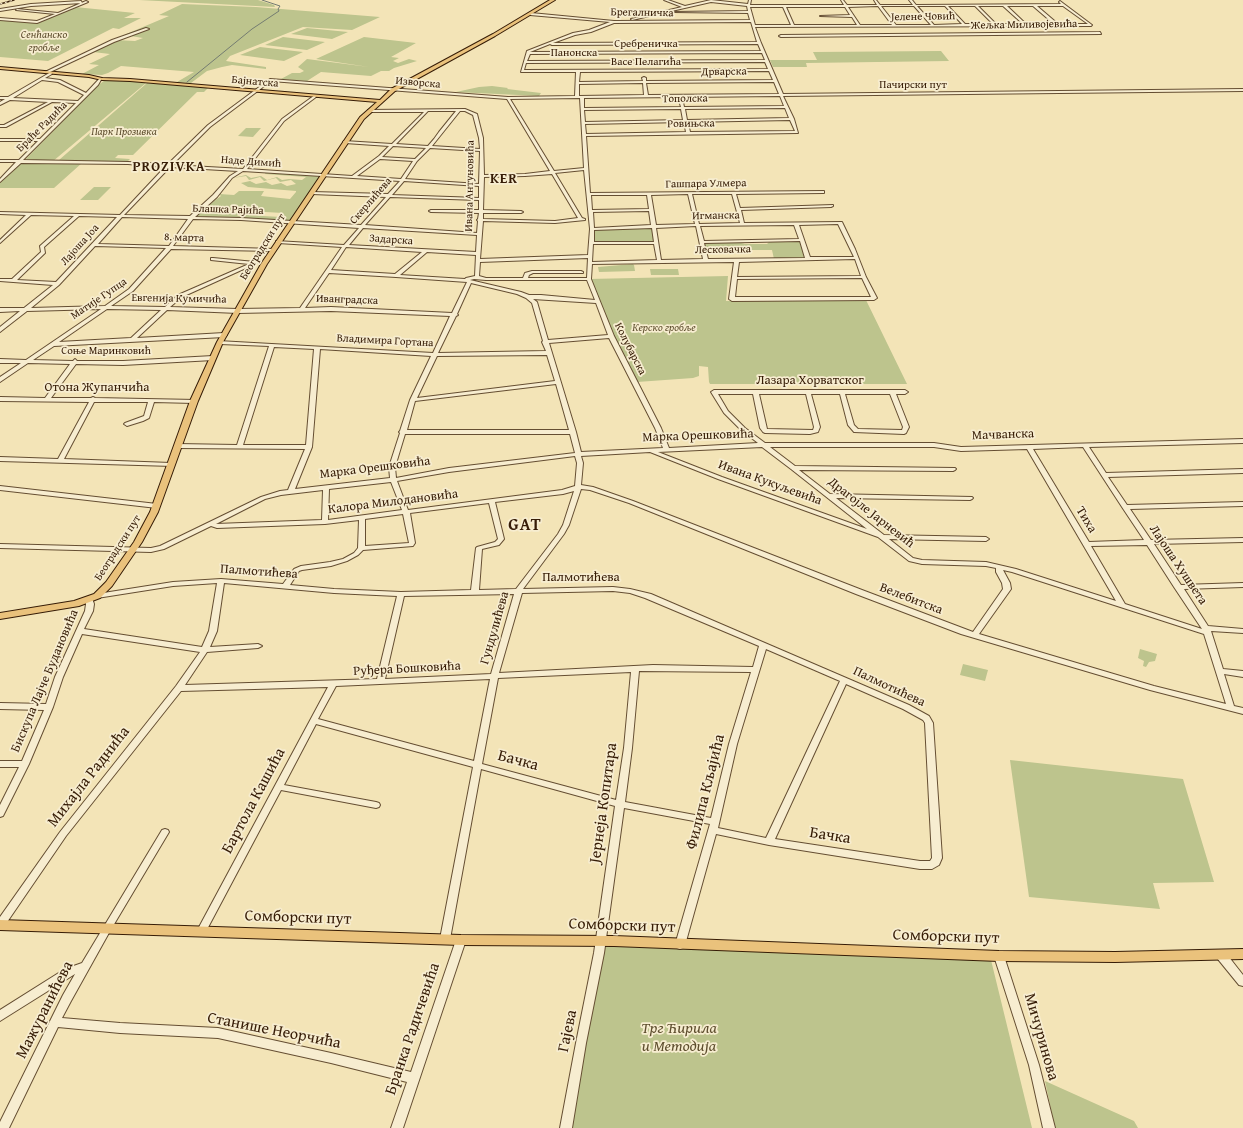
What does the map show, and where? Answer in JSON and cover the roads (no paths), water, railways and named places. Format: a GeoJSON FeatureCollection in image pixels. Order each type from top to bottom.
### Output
{"type":"FeatureCollection","features":[{"type":"Feature","properties":{"kind":"main road","name":"Београдски пут"},"geometry":{"type":"LineString","coordinates":[[93,598],[109,584],[148,525],[157,506],[194,401],[220,342],[264,264],[312,193],[344,142],[362,118],[393,90],[531,14],[553,0]]}},
{"type":"Feature","properties":{"kind":"main road","name":"Бајнатска"},"geometry":{"type":"LineString","coordinates":[[0,68],[379,102]]}},
{"type":"Feature","properties":{"kind":"main road"},"geometry":{"type":"LineString","coordinates":[[0,616],[68,606],[93,598]]}},
{"type":"Feature","properties":{"kind":"main road","name":"Сомборски пут"},"geometry":{"type":"LineString","coordinates":[[0,925],[460,940],[600,941],[999,956],[1115,957],[1243,954]]}},
{"type":"Feature","properties":{"kind":"street"},"geometry":{"type":"LineString","coordinates":[[665,0],[685,7]]}},
{"type":"Feature","properties":{"kind":"street"},"geometry":{"type":"LineString","coordinates":[[584,123],[792,119],[759,43],[755,26],[749,12],[748,6],[750,0]]}},
{"type":"Feature","properties":{"kind":"street"},"geometry":{"type":"LineString","coordinates":[[776,0],[779,6]]}},
{"type":"Feature","properties":{"kind":"street"},"geometry":{"type":"LineString","coordinates":[[809,0],[812,6]]}},
{"type":"Feature","properties":{"kind":"street"},"geometry":{"type":"LineString","coordinates":[[842,0],[860,26]]}},
{"type":"Feature","properties":{"kind":"street"},"geometry":{"type":"LineString","coordinates":[[875,0],[895,26]]}},
{"type":"Feature","properties":{"kind":"street"},"geometry":{"type":"LineString","coordinates":[[910,0],[933,25]]}},
{"type":"Feature","properties":{"kind":"street"},"geometry":{"type":"LineString","coordinates":[[947,0],[952,5]]}},
{"type":"Feature","properties":{"kind":"street"},"geometry":{"type":"LineString","coordinates":[[984,0],[989,5]]}},
{"type":"Feature","properties":{"kind":"street"},"geometry":{"type":"LineString","coordinates":[[1021,0],[1027,5]]}},
{"type":"Feature","properties":{"kind":"street"},"geometry":{"type":"LineString","coordinates":[[1058,0],[1064,5]]}},
{"type":"Feature","properties":{"kind":"street"},"geometry":{"type":"LineString","coordinates":[[620,22],[714,1],[748,6],[1064,5]]}},
{"type":"Feature","properties":{"kind":"street"},"geometry":{"type":"LineString","coordinates":[[0,19],[37,22],[87,2],[43,4],[2,10]]}},
{"type":"Feature","properties":{"kind":"street"},"geometry":{"type":"LineString","coordinates":[[945,5],[964,25]]}},
{"type":"Feature","properties":{"kind":"street"},"geometry":{"type":"LineString","coordinates":[[975,5],[995,25]]}},
{"type":"Feature","properties":{"kind":"street"},"geometry":{"type":"LineString","coordinates":[[1004,5],[1025,25]]}},
{"type":"Feature","properties":{"kind":"street"},"geometry":{"type":"LineString","coordinates":[[1034,5],[1057,25]]}},
{"type":"Feature","properties":{"kind":"street","name":"Јелене Човић"},"geometry":{"type":"LineString","coordinates":[[755,26],[1092,26],[1064,5]]}},
{"type":"Feature","properties":{"kind":"street"},"geometry":{"type":"LineString","coordinates":[[784,6],[793,26]]}},
{"type":"Feature","properties":{"kind":"street"},"geometry":{"type":"LineString","coordinates":[[2,10],[59,13]]}},
{"type":"Feature","properties":{"kind":"street"},"geometry":{"type":"LineString","coordinates":[[819,11],[824,21]]}},
{"type":"Feature","properties":{"kind":"street"},"geometry":{"type":"LineString","coordinates":[[663,12],[749,12]]}},
{"type":"Feature","properties":{"kind":"street","name":"Брегалничка"},"geometry":{"type":"LineString","coordinates":[[531,14],[614,22],[753,21]]}},
{"type":"Feature","properties":{"kind":"street"},"geometry":{"type":"LineString","coordinates":[[821,16],[853,16]]}},
{"type":"Feature","properties":{"kind":"street"},"geometry":{"type":"LineString","coordinates":[[526,62],[531,50],[614,22]]}},
{"type":"Feature","properties":{"kind":"street"},"geometry":{"type":"LineString","coordinates":[[918,26],[928,35]]}},
{"type":"Feature","properties":{"kind":"street"},"geometry":{"type":"LineString","coordinates":[[0,104],[49,73],[112,41],[147,29]]}},
{"type":"Feature","properties":{"kind":"street","name":"Жељка Миливојевића"},"geometry":{"type":"LineString","coordinates":[[781,36],[1100,33],[1096,30]]}},
{"type":"Feature","properties":{"kind":"street"},"geometry":{"type":"LineString","coordinates":[[548,43],[759,43]]}},
{"type":"Feature","properties":{"kind":"street"},"geometry":{"type":"LineString","coordinates":[[639,44],[646,97]]}},
{"type":"Feature","properties":{"kind":"street","name":"Сребреничка"},"geometry":{"type":"LineString","coordinates":[[529,53],[763,52]]}},
{"type":"Feature","properties":{"kind":"street","name":"Панонска"},"geometry":{"type":"LineString","coordinates":[[526,62],[767,61]]}},
{"type":"Feature","properties":{"kind":"street","name":"Васе Пелагића"},"geometry":{"type":"LineString","coordinates":[[526,62],[522,71],[578,72],[770,70]]}},
{"type":"Feature","properties":{"kind":"street","name":"Колубарска"},"geometry":{"type":"LineString","coordinates":[[578,72],[577,83],[583,109],[592,228],[589,279],[611,336],[658,428],[666,449]]}},
{"type":"Feature","properties":{"kind":"street","name":"Браће Радића"},"geometry":{"type":"LineString","coordinates":[[97,84],[105,78]]}},
{"type":"Feature","properties":{"kind":"street","name":"Браће Радића"},"geometry":{"type":"LineString","coordinates":[[0,181],[97,84],[105,78]]}},
{"type":"Feature","properties":{"kind":"street"},"geometry":{"type":"LineString","coordinates":[[41,79],[59,81],[86,95]]}},
{"type":"Feature","properties":{"kind":"street","name":"Изворска"},"geometry":{"type":"LineString","coordinates":[[168,165],[209,126],[268,80],[274,79],[393,90],[508,98],[580,97]]}},
{"type":"Feature","properties":{"kind":"street","name":"Дрварска"},"geometry":{"type":"LineString","coordinates":[[577,83],[774,80]]}},
{"type":"Feature","properties":{"kind":"street","name":"Пачирски пут"},"geometry":{"type":"LineString","coordinates":[[580,97],[1243,90]]}},
{"type":"Feature","properties":{"kind":"street","name":"Матије Гупца"},"geometry":{"type":"LineString","coordinates":[[0,380],[103,307],[124,295],[137,285],[170,247],[192,217],[215,196],[231,177],[243,170],[284,120],[315,96]]}},
{"type":"Feature","properties":{"kind":"street"},"geometry":{"type":"LineString","coordinates":[[680,96],[688,133]]}},
{"type":"Feature","properties":{"kind":"street"},"geometry":{"type":"LineString","coordinates":[[0,98],[79,102]]}},
{"type":"Feature","properties":{"kind":"street"},"geometry":{"type":"LineString","coordinates":[[508,98],[581,219]]}},
{"type":"Feature","properties":{"kind":"street"},"geometry":{"type":"LineString","coordinates":[[0,126],[5,126],[51,101]]}},
{"type":"Feature","properties":{"kind":"street","name":"Тополска"},"geometry":{"type":"LineString","coordinates":[[583,109],[786,107]]}},
{"type":"Feature","properties":{"kind":"street","name":"Скерлићева"},"geometry":{"type":"LineString","coordinates":[[302,309],[346,246],[402,181],[416,160],[429,147],[459,110]]}},
{"type":"Feature","properties":{"kind":"street","name":"Ивана Антуновића"},"geometry":{"type":"LineString","coordinates":[[369,111],[469,111],[475,114],[481,138],[482,150],[478,260],[474,280],[435,354],[413,400],[392,467],[393,480]]}},
{"type":"Feature","properties":{"kind":"street"},"geometry":{"type":"LineString","coordinates":[[354,177],[379,158],[427,111]]}},
{"type":"Feature","properties":{"kind":"street","name":"Ровињска"},"geometry":{"type":"LineString","coordinates":[[584,135],[797,132],[792,119]]}},
{"type":"Feature","properties":{"kind":"street"},"geometry":{"type":"LineString","coordinates":[[0,140],[42,140]]}},
{"type":"Feature","properties":{"kind":"street"},"geometry":{"type":"LineString","coordinates":[[344,142],[482,150]]}},
{"type":"Feature","properties":{"kind":"street"},"geometry":{"type":"LineString","coordinates":[[379,158],[416,160]]}},
{"type":"Feature","properties":{"kind":"street","name":"Наде Димић"},"geometry":{"type":"LineString","coordinates":[[0,161],[128,163],[480,185]]}},
{"type":"Feature","properties":{"kind":"street","name":"Лајоша Јоа"},"geometry":{"type":"LineString","coordinates":[[0,330],[57,284],[168,165]]}},
{"type":"Feature","properties":{"kind":"street"},"geometry":{"type":"LineString","coordinates":[[481,176],[588,169]]}},
{"type":"Feature","properties":{"kind":"street"},"geometry":{"type":"LineString","coordinates":[[0,176],[6,176]]}},
{"type":"Feature","properties":{"kind":"street","name":"Гашпара Улмера"},"geometry":{"type":"LineString","coordinates":[[590,194],[823,192]]}},
{"type":"Feature","properties":{"kind":"street"},"geometry":{"type":"LineString","coordinates":[[312,193],[480,199]]}},
{"type":"Feature","properties":{"kind":"street"},"geometry":{"type":"LineString","coordinates":[[734,193],[742,224]]}},
{"type":"Feature","properties":{"kind":"street"},"geometry":{"type":"LineString","coordinates":[[649,194],[659,261]]}},
{"type":"Feature","properties":{"kind":"street"},"geometry":{"type":"LineString","coordinates":[[690,194],[706,260]]}},
{"type":"Feature","properties":{"kind":"street"},"geometry":{"type":"LineString","coordinates":[[738,209],[831,206]]}},
{"type":"Feature","properties":{"kind":"street"},"geometry":{"type":"LineString","coordinates":[[590,211],[651,210]]}},
{"type":"Feature","properties":{"kind":"street"},"geometry":{"type":"LineString","coordinates":[[431,211],[521,212]]}},
{"type":"Feature","properties":{"kind":"street","name":"Блашка Рајића"},"geometry":{"type":"LineString","coordinates":[[0,213],[192,217],[292,221],[479,234]]}},
{"type":"Feature","properties":{"kind":"street"},"geometry":{"type":"LineString","coordinates":[[0,242],[30,214]]}},
{"type":"Feature","properties":{"kind":"street"},"geometry":{"type":"LineString","coordinates":[[13,281],[43,252],[42,247],[78,215]]}},
{"type":"Feature","properties":{"kind":"street"},"geometry":{"type":"LineString","coordinates":[[479,220],[554,222],[591,219]]}},
{"type":"Feature","properties":{"kind":"street","name":"Игманска"},"geometry":{"type":"LineString","coordinates":[[592,228],[840,223],[856,258]]}},
{"type":"Feature","properties":{"kind":"street"},"geometry":{"type":"LineString","coordinates":[[796,224],[808,258]]}},
{"type":"Feature","properties":{"kind":"street"},"geometry":{"type":"LineString","coordinates":[[702,242],[801,240]]}},
{"type":"Feature","properties":{"kind":"street","name":"Задарска"},"geometry":{"type":"LineString","coordinates":[[278,242],[478,254]]}},
{"type":"Feature","properties":{"kind":"street"},"geometry":{"type":"LineString","coordinates":[[591,243],[656,243]]}},
{"type":"Feature","properties":{"kind":"street","name":"8. марта"},"geometry":{"type":"LineString","coordinates":[[93,245],[274,250]]}},
{"type":"Feature","properties":{"kind":"street"},"geometry":{"type":"LineString","coordinates":[[396,276],[426,251]]}},
{"type":"Feature","properties":{"kind":"street"},"geometry":{"type":"LineString","coordinates":[[478,260],[590,256]]}},
{"type":"Feature","properties":{"kind":"street"},"geometry":{"type":"LineString","coordinates":[[737,260],[732,299],[874,298],[856,258]]}},
{"type":"Feature","properties":{"kind":"street","name":"Лесковачка"},"geometry":{"type":"LineString","coordinates":[[590,263],[856,258]]}},
{"type":"Feature","properties":{"kind":"street"},"geometry":{"type":"LineString","coordinates":[[213,259],[264,264]]}},
{"type":"Feature","properties":{"kind":"street"},"geometry":{"type":"LineString","coordinates":[[132,340],[175,300],[188,292],[256,263]]}},
{"type":"Feature","properties":{"kind":"street"},"geometry":{"type":"LineString","coordinates":[[328,271],[474,280],[589,279]]}},
{"type":"Feature","properties":{"kind":"street"},"geometry":{"type":"LineString","coordinates":[[525,279],[526,274],[532,272],[581,272]]}},
{"type":"Feature","properties":{"kind":"street"},"geometry":{"type":"LineString","coordinates":[[735,278],[864,277]]}},
{"type":"Feature","properties":{"kind":"street"},"geometry":{"type":"LineString","coordinates":[[0,280],[57,284]]}},
{"type":"Feature","properties":{"kind":"street"},"geometry":{"type":"LineString","coordinates":[[474,280],[485,285],[520,293],[528,297],[597,302]]}},
{"type":"Feature","properties":{"kind":"street","name":"Гундулићева"},"geometry":{"type":"LineString","coordinates":[[445,939],[494,677],[519,590],[561,534],[566,525],[578,487],[580,463],[578,454],[534,302],[528,297]]}},
{"type":"Feature","properties":{"kind":"street","name":"Евгенија Кумичића"},"geometry":{"type":"LineString","coordinates":[[0,310],[103,307],[238,311]]}},
{"type":"Feature","properties":{"kind":"street","name":"Иванградска"},"geometry":{"type":"LineString","coordinates":[[238,311],[338,309],[455,315]]}},
{"type":"Feature","properties":{"kind":"street"},"geometry":{"type":"LineString","coordinates":[[51,345],[224,335]]}},
{"type":"Feature","properties":{"kind":"street"},"geometry":{"type":"LineString","coordinates":[[545,342],[611,336]]}},
{"type":"Feature","properties":{"kind":"street","name":"Владимира Гортана"},"geometry":{"type":"LineString","coordinates":[[220,342],[456,355],[549,353]]}},
{"type":"Feature","properties":{"kind":"street"},"geometry":{"type":"LineString","coordinates":[[239,447],[272,345]]}},
{"type":"Feature","properties":{"kind":"street"},"geometry":{"type":"LineString","coordinates":[[292,491],[309,447],[317,347]]}},
{"type":"Feature","properties":{"kind":"street","name":"Соње Маринковић"},"geometry":{"type":"LineString","coordinates":[[0,361],[123,363],[213,358]]}},
{"type":"Feature","properties":{"kind":"street"},"geometry":{"type":"LineString","coordinates":[[47,399],[75,362]]}},
{"type":"Feature","properties":{"kind":"street"},"geometry":{"type":"LineString","coordinates":[[413,400],[558,382]]}},
{"type":"Feature","properties":{"kind":"street","name":"Лазара Хорватског"},"geometry":{"type":"LineString","coordinates":[[714,392],[905,392]]}},
{"type":"Feature","properties":{"kind":"street","name":"Драгојле Јарневић"},"geometry":{"type":"LineString","coordinates":[[714,392],[726,412],[743,430],[907,557],[916,561],[986,564],[1207,631],[1243,631]]}},
{"type":"Feature","properties":{"kind":"street"},"geometry":{"type":"LineString","coordinates":[[756,392],[763,428],[765,431],[771,432],[816,431],[817,427],[808,392]]}},
{"type":"Feature","properties":{"kind":"street"},"geometry":{"type":"LineString","coordinates":[[842,392],[851,425],[856,432],[905,431],[906,427],[892,392]]}},
{"type":"Feature","properties":{"kind":"street","name":"Отона Жупанчића"},"geometry":{"type":"LineString","coordinates":[[0,399],[194,401]]}},
{"type":"Feature","properties":{"kind":"street"},"geometry":{"type":"LineString","coordinates":[[60,461],[93,399]]}},
{"type":"Feature","properties":{"kind":"street"},"geometry":{"type":"LineString","coordinates":[[127,424],[147,417],[152,400]]}},
{"type":"Feature","properties":{"kind":"street"},"geometry":{"type":"LineString","coordinates":[[402,432],[572,432]]}},
{"type":"Feature","properties":{"kind":"street","name":"Мачванска"},"geometry":{"type":"LineString","coordinates":[[764,445],[934,445],[961,449],[1243,441]]}},
{"type":"Feature","properties":{"kind":"street","name":"Марка Орешковића"},"geometry":{"type":"LineString","coordinates":[[0,546],[151,550],[162,548],[271,495],[292,491],[393,480],[456,469],[578,454],[764,445]]}},
{"type":"Feature","properties":{"kind":"street","name":"Лајоша Хушвета"},"geometry":{"type":"LineString","coordinates":[[1084,445],[1207,631],[1232,708]]}},
{"type":"Feature","properties":{"kind":"street"},"geometry":{"type":"LineString","coordinates":[[177,446],[309,447]]}},
{"type":"Feature","properties":{"kind":"street","name":"Тиха"},"geometry":{"type":"LineString","coordinates":[[1029,447],[1123,606]]}},
{"type":"Feature","properties":{"kind":"street","name":"Ивана Кукуљевића"},"geometry":{"type":"LineString","coordinates":[[650,450],[720,478],[883,537]]}},
{"type":"Feature","properties":{"kind":"street"},"geometry":{"type":"LineString","coordinates":[[0,459],[171,465]]}},
{"type":"Feature","properties":{"kind":"street"},"geometry":{"type":"LineString","coordinates":[[793,468],[953,469]]}},
{"type":"Feature","properties":{"kind":"street"},"geometry":{"type":"LineString","coordinates":[[1104,475],[1243,471]]}},
{"type":"Feature","properties":{"kind":"street"},"geometry":{"type":"LineString","coordinates":[[361,548],[411,545],[412,543],[406,512],[393,480]]}},
{"type":"Feature","properties":{"kind":"street"},"geometry":{"type":"LineString","coordinates":[[325,522],[326,487]]}},
{"type":"Feature","properties":{"kind":"street","name":"Калора Милодановића"},"geometry":{"type":"LineString","coordinates":[[210,524],[216,526],[325,522],[362,519],[563,492],[578,487]]}},
{"type":"Feature","properties":{"kind":"street","name":"Велебитска"},"geometry":{"type":"LineString","coordinates":[[578,487],[599,489],[859,592],[976,635],[1153,688],[1243,711]]}},
{"type":"Feature","properties":{"kind":"street"},"geometry":{"type":"LineString","coordinates":[[0,488],[157,506]]}},
{"type":"Feature","properties":{"kind":"street"},"geometry":{"type":"LineString","coordinates":[[830,496],[970,498]]}},
{"type":"Feature","properties":{"kind":"street"},"geometry":{"type":"LineString","coordinates":[[475,591],[479,548],[500,542],[492,502]]}},
{"type":"Feature","properties":{"kind":"street"},"geometry":{"type":"LineString","coordinates":[[1124,507],[1243,504]]}},
{"type":"Feature","properties":{"kind":"street"},"geometry":{"type":"LineString","coordinates":[[286,586],[296,570],[345,560],[356,554],[361,548],[362,519]]}},
{"type":"Feature","properties":{"kind":"street"},"geometry":{"type":"LineString","coordinates":[[856,527],[862,526],[864,523]]}},
{"type":"Feature","properties":{"kind":"street"},"geometry":{"type":"LineString","coordinates":[[883,537],[986,540]]}},
{"type":"Feature","properties":{"kind":"street"},"geometry":{"type":"LineString","coordinates":[[1086,544],[1243,540]]}},
{"type":"Feature","properties":{"kind":"street"},"geometry":{"type":"LineString","coordinates":[[976,635],[1006,589],[1006,583],[999,567]]}},
{"type":"Feature","properties":{"kind":"street","name":"Палмотићева"},"geometry":{"type":"LineString","coordinates":[[93,598],[173,584],[221,582],[334,591],[401,594],[475,591],[613,589],[630,591],[648,596],[906,707],[926,718],[929,723],[937,858],[936,862],[932,865],[920,865]]}},
{"type":"Feature","properties":{"kind":"street","name":"Михајла Раднића"},"geometry":{"type":"LineString","coordinates":[[0,925],[63,834],[179,688],[205,650],[213,631],[221,582]]}},
{"type":"Feature","properties":{"kind":"street"},"geometry":{"type":"LineString","coordinates":[[1178,587],[1243,585]]}},
{"type":"Feature","properties":{"kind":"street"},"geometry":{"type":"LineString","coordinates":[[381,681],[401,594]]}},
{"type":"Feature","properties":{"kind":"street","name":"Бискупа Лајче Будановића"},"geometry":{"type":"LineString","coordinates":[[0,814],[25,764],[49,707],[59,677],[89,611],[93,598]]}},
{"type":"Feature","properties":{"kind":"street"},"geometry":{"type":"LineString","coordinates":[[80,630],[205,650],[258,646]]}},
{"type":"Feature","properties":{"kind":"street","name":"Филипа Кљајића"},"geometry":{"type":"LineString","coordinates":[[680,945],[714,826],[733,744],[763,646]]}},
{"type":"Feature","properties":{"kind":"street","name":"Руђера Бошковића"},"geometry":{"type":"LineString","coordinates":[[179,688],[333,684],[635,669],[678,668],[756,670]]}},
{"type":"Feature","properties":{"kind":"street","name":"Јернеја Копитара"},"geometry":{"type":"LineString","coordinates":[[600,941],[630,734],[635,669]]}},
{"type":"Feature","properties":{"kind":"street"},"geometry":{"type":"LineString","coordinates":[[1220,672],[1243,674]]}},
{"type":"Feature","properties":{"kind":"street"},"geometry":{"type":"LineString","coordinates":[[769,842],[844,680]]}},
{"type":"Feature","properties":{"kind":"street","name":"Бартола Кашића"},"geometry":{"type":"LineString","coordinates":[[201,932],[333,684]]}},
{"type":"Feature","properties":{"kind":"street"},"geometry":{"type":"LineString","coordinates":[[0,706],[49,707]]}},
{"type":"Feature","properties":{"kind":"street","name":"Бачка"},"geometry":{"type":"LineString","coordinates":[[314,721],[619,804],[714,826],[769,842],[920,865]]}},
{"type":"Feature","properties":{"kind":"street"},"geometry":{"type":"LineString","coordinates":[[0,764],[25,764]]}},
{"type":"Feature","properties":{"kind":"street"},"geometry":{"type":"LineString","coordinates":[[279,787],[376,805]]}},
{"type":"Feature","properties":{"kind":"street","name":"Мажуранићева"},"geometry":{"type":"LineString","coordinates":[[3,1128],[67,998],[164,832]]}},
{"type":"Feature","properties":{"kind":"street","name":"Бранка Радичевића"},"geometry":{"type":"LineString","coordinates":[[397,1128],[460,940]]}},
{"type":"Feature","properties":{"kind":"street","name":"Гајева"},"geometry":{"type":"LineString","coordinates":[[566,1128],[581,1043],[590,1004],[600,941]]}},
{"type":"Feature","properties":{"kind":"street"},"geometry":{"type":"LineString","coordinates":[[1221,955],[1243,982]]}},
{"type":"Feature","properties":{"kind":"street","name":"Мичуринова"},"geometry":{"type":"LineString","coordinates":[[999,956],[1034,1065],[1049,1128]]}},
{"type":"Feature","properties":{"kind":"street"},"geometry":{"type":"LineString","coordinates":[[0,1016],[69,972],[85,966]]}},
{"type":"Feature","properties":{"kind":"street","name":"Станише Неорчића"},"geometry":{"type":"LineString","coordinates":[[56,1022],[120,1028],[218,1033],[413,1078]]}},
{"type":"Feature","properties":{"kind":"waterway"},"geometry":{"type":"LineString","coordinates":[[187,82],[252,29],[279,11],[278,9],[280,6],[262,0]]}},
{"type":"Feature","properties":{"kind":"railway"},"geometry":{"type":"LineString","coordinates":[[0,4],[14,0]]}},
{"type":"Feature","properties":{"kind":"district","name":"PROZIVKA"},"geometry":{"type":"Point","coordinates":[169,167]}},
{"type":"Feature","properties":{"kind":"district","name":"KER"},"geometry":{"type":"Point","coordinates":[504,179]}},
{"type":"Feature","properties":{"kind":"district","name":"GAT"},"geometry":{"type":"Point","coordinates":[525,526]}},
{"type":"Feature","properties":{"kind":"park label","name":"Сенћанско гробље"},"geometry":{"type":"Point","coordinates":[44,41]}},
{"type":"Feature","properties":{"kind":"park label","name":"Парк Прозивка"},"geometry":{"type":"Point","coordinates":[124,132]}},
{"type":"Feature","properties":{"kind":"park label","name":"Керско гробље"},"geometry":{"type":"Point","coordinates":[664,328]}},
{"type":"Feature","properties":{"kind":"park label","name":"Трг Ћирила и Методија"},"geometry":{"type":"Point","coordinates":[679,1038]}}]}
